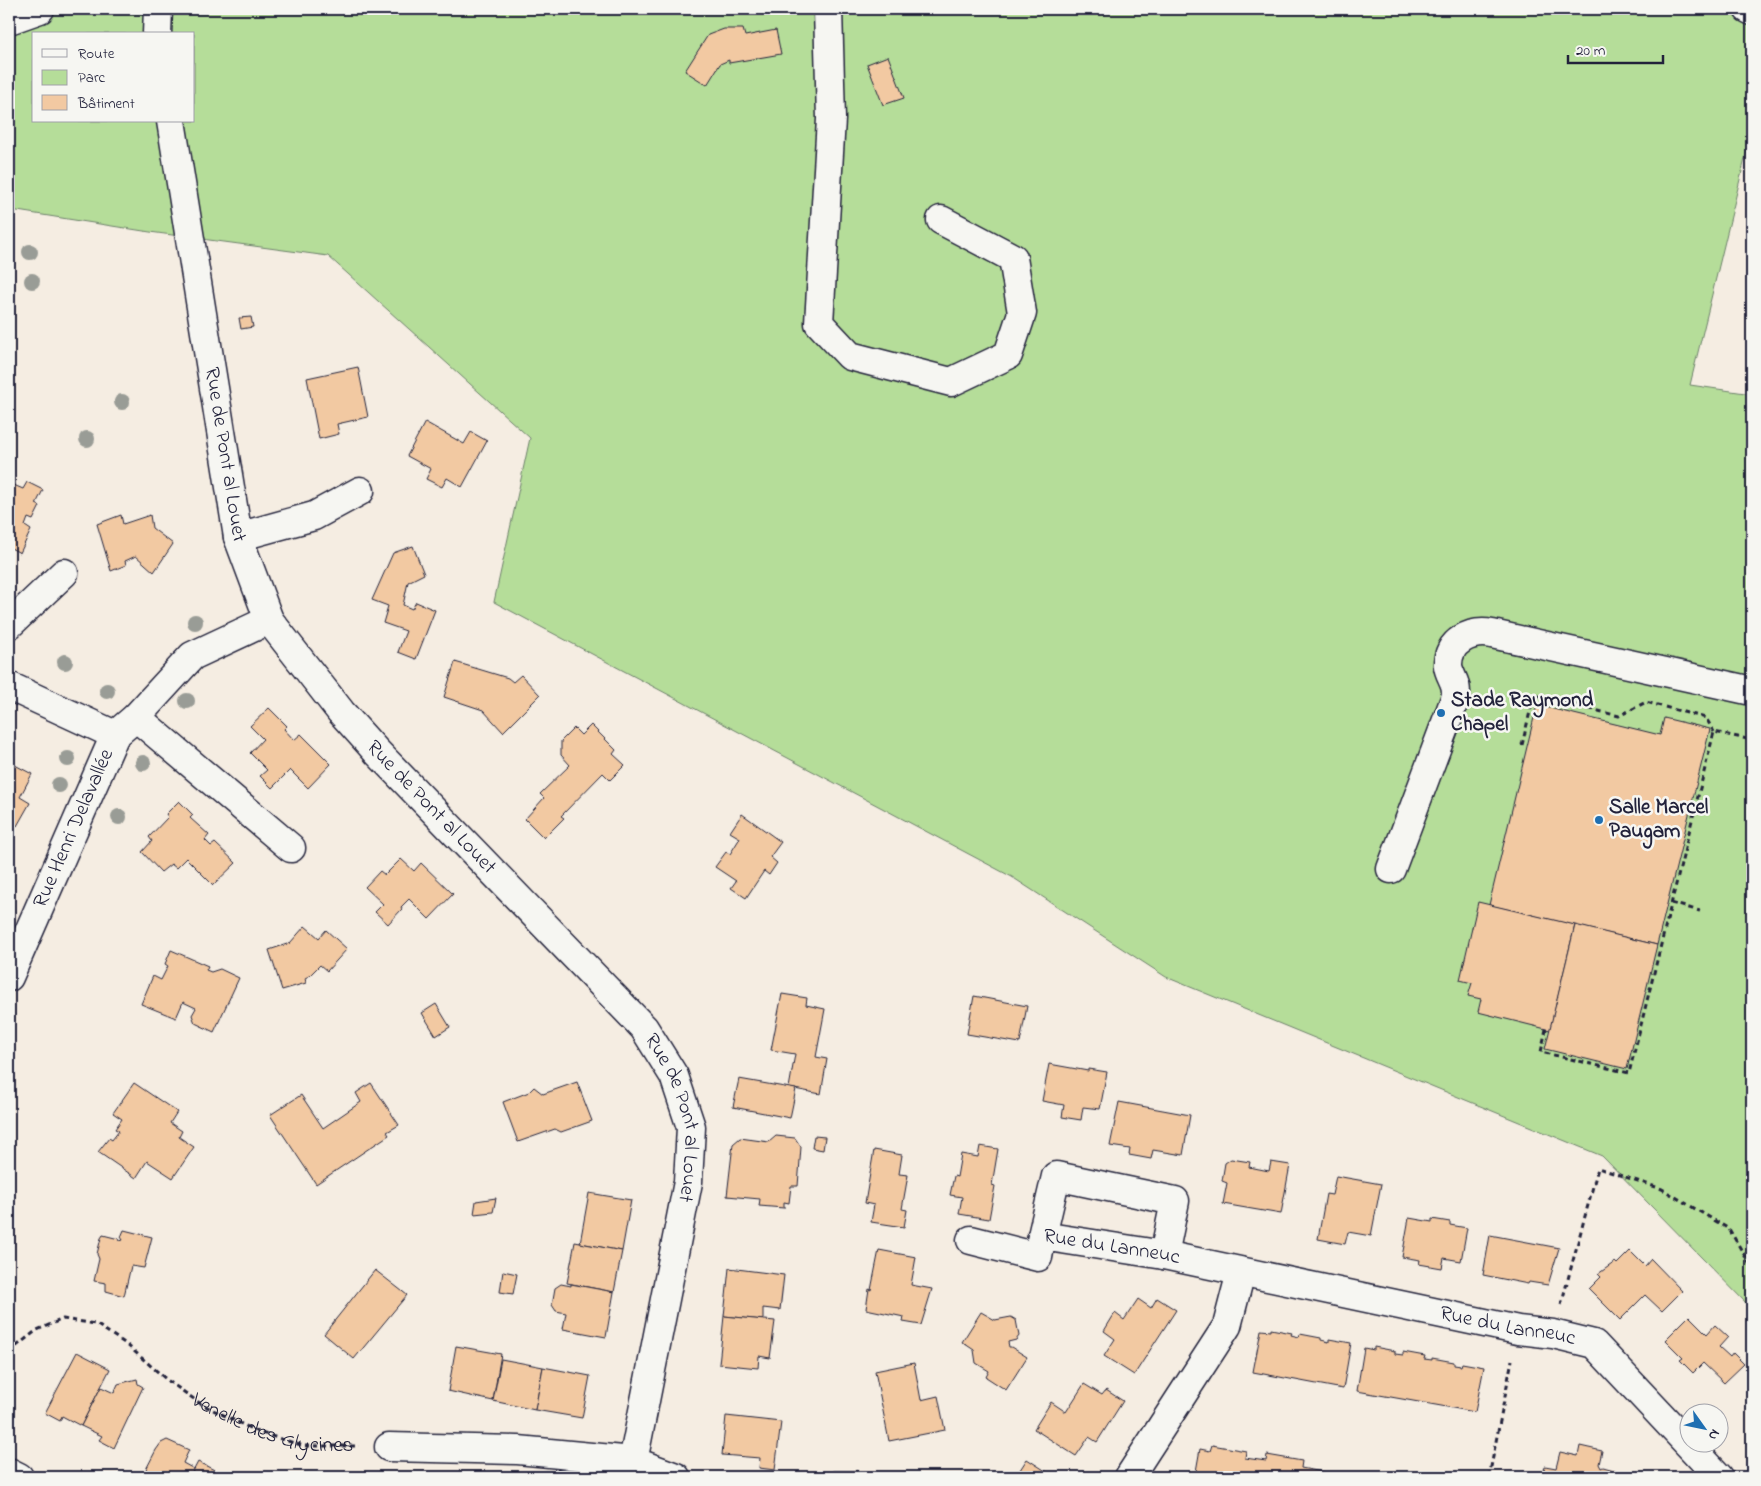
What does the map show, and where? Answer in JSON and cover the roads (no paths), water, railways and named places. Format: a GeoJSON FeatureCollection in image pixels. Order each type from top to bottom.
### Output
{"type":"FeatureCollection","features":[{"type":"Feature","properties":{"kind":"street"},"geometry":{"type":"LineString","coordinates":[[9,20],[40,9]]}},
{"type":"Feature","properties":{"kind":"street"},"geometry":{"type":"LineString","coordinates":[[157,32],[158,9]]}},
{"type":"Feature","properties":{"kind":"street"},"geometry":{"type":"LineString","coordinates":[[828,9],[831,119],[819,323],[850,356],[951,382],[1008,355],[1022,313],[1013,258],[940,220]]}},
{"type":"Feature","properties":{"kind":"street"},"geometry":{"type":"LineString","coordinates":[[1748,9],[1752,10]]}},
{"type":"Feature","properties":{"kind":"street","name":"Rue de Pont al Louet"},"geometry":{"type":"LineString","coordinates":[[172,122],[238,537],[269,620],[341,712],[377,752],[644,1028],[674,1076],[691,1127],[688,1182],[631,1469]]}},
{"type":"Feature","properties":{"kind":"street"},"geometry":{"type":"LineString","coordinates":[[238,537],[314,516],[360,491]]}},
{"type":"Feature","properties":{"kind":"street"},"geometry":{"type":"LineString","coordinates":[[9,625],[64,573]]}},
{"type":"Feature","properties":{"kind":"street","name":"Rue Henri Delavallée"},"geometry":{"type":"LineString","coordinates":[[9,977],[115,735],[136,717],[192,656],[269,620]]}},
{"type":"Feature","properties":{"kind":"street"},"geometry":{"type":"LineString","coordinates":[[1391,869],[1456,696],[1456,685],[1450,676],[1448,666],[1450,656],[1454,646],[1461,639],[1471,634],[1481,632],[1492,634],[1752,691]]}},
{"type":"Feature","properties":{"kind":"street","name":"Rue Henri Delavallée"},"geometry":{"type":"LineString","coordinates":[[9,686],[115,735]]}},
{"type":"Feature","properties":{"kind":"street"},"geometry":{"type":"LineString","coordinates":[[136,717],[291,848]]}},
{"type":"Feature","properties":{"kind":"street"},"geometry":{"type":"LineString","coordinates":[[1042,1236],[1056,1176],[1175,1201],[1164,1256]]}},
{"type":"Feature","properties":{"kind":"street","name":"Rue du Lanneuc"},"geometry":{"type":"LineString","coordinates":[[972,1240],[1038,1257],[1042,1236],[1164,1256],[1518,1330],[1553,1334],[1594,1344],[1719,1477]]}},
{"type":"Feature","properties":{"kind":"street"},"geometry":{"type":"LineString","coordinates":[[1129,1477],[1227,1326],[1241,1272]]}},
{"type":"Feature","properties":{"kind":"street"},"geometry":{"type":"LineString","coordinates":[[389,1447],[518,1450],[676,1477]]}},
{"type":"Feature","properties":{"kind":"street"},"geometry":{"type":"LineString","coordinates":[[9,1472],[19,1477]]}},
{"type":"Feature","properties":{"kind":"place","name":"Stade Raymond Chapel"},"geometry":{"type":"Point","coordinates":[1441,713]}},
{"type":"Feature","properties":{"kind":"place","name":"Salle Marcel Paugam"},"geometry":{"type":"Point","coordinates":[1599,820]}}]}
